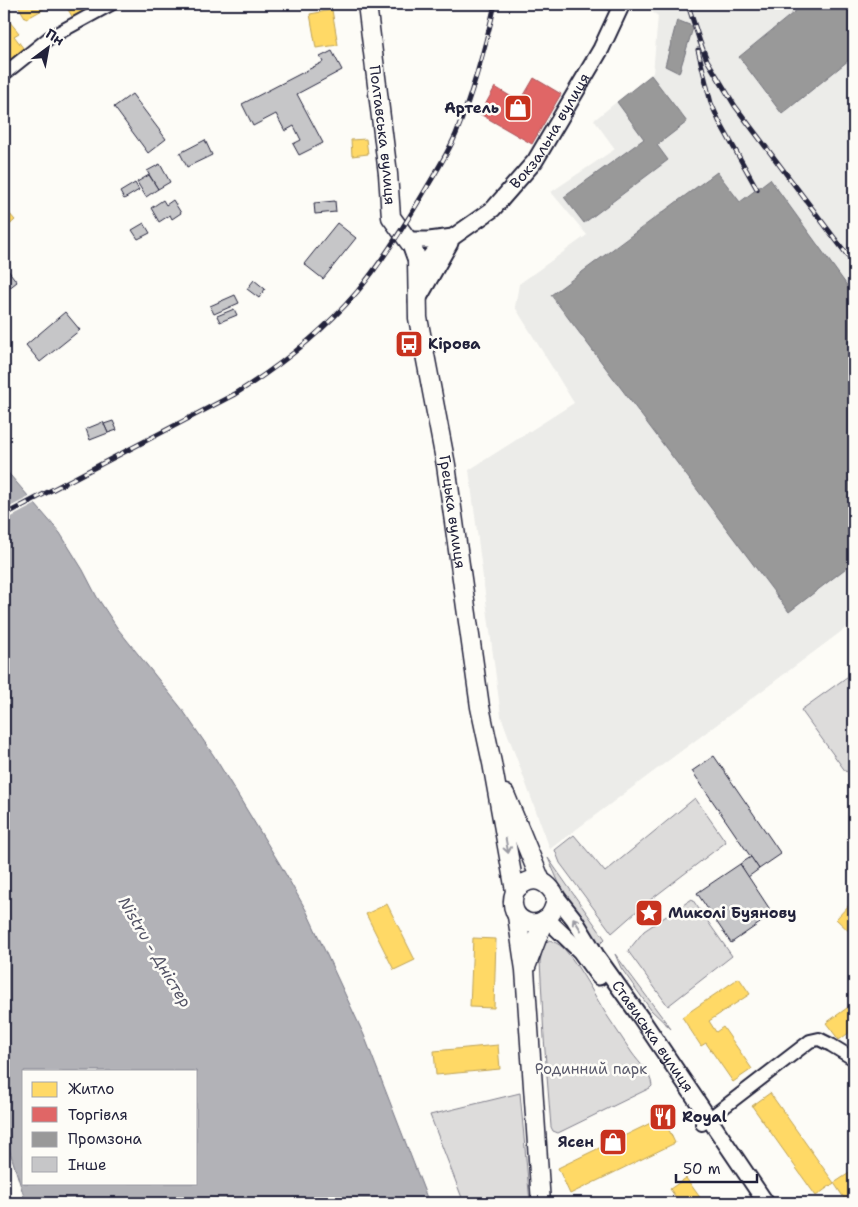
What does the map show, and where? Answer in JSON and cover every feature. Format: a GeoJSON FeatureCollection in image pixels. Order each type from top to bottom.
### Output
{"type":"FeatureCollection","features":[{"type":"Feature","properties":{"kind":"highway","name":"Полтавська вулиця"},"geometry":{"type":"LineString","coordinates":[[367,4],[388,174],[391,217],[412,246],[417,267]]}},
{"type":"Feature","properties":{"kind":"highway","name":"Грецька вулиця"},"geometry":{"type":"LineString","coordinates":[[417,267],[418,318],[446,465],[480,707],[515,891]]}},
{"type":"Feature","properties":{"kind":"highway","name":"Грецька вулиця"},"geometry":{"type":"LineString","coordinates":[[492,763],[541,881]]}},
{"type":"Feature","properties":{"kind":"highway"},"geometry":{"type":"LineString","coordinates":[[525,970],[546,920],[555,904],[555,895],[549,886],[541,881],[529,880],[521,883],[512,899],[513,908],[517,916],[525,970],[541,1203]]}},
{"type":"Feature","properties":{"kind":"highway"},"geometry":{"type":"LineString","coordinates":[[517,916],[528,923],[546,920]]}},
{"type":"Feature","properties":{"kind":"main road","name":"Вокзальна вулиця"},"geometry":{"type":"LineString","coordinates":[[417,267],[493,209],[535,161],[601,49],[622,4]]}},
{"type":"Feature","properties":{"kind":"main road"},"geometry":{"type":"LineString","coordinates":[[407,240],[453,238]]}},
{"type":"Feature","properties":{"kind":"main road","name":"Вокзальна вулиця"},"geometry":{"type":"LineString","coordinates":[[417,301],[453,238]]}},
{"type":"Feature","properties":{"kind":"main road","name":"Стависька вулиця"},"geometry":{"type":"LineString","coordinates":[[555,895],[574,919],[596,955],[641,1018],[756,1203]]}},
{"type":"Feature","properties":{"kind":"main road","name":"Стависька вулиця"},"geometry":{"type":"LineString","coordinates":[[546,920],[580,951],[766,1203]]}},
{"type":"Feature","properties":{"kind":"street"},"geometry":{"type":"LineString","coordinates":[[4,74],[49,38],[111,4]]}},
{"type":"Feature","properties":{"kind":"street"},"geometry":{"type":"LineString","coordinates":[[705,1121],[810,1040],[819,1039],[831,1044],[854,1059]]}},
{"type":"Feature","properties":{"kind":"shaded area"},"geometry":{"type":"Polygon","coordinates":[[[641,4],[854,4],[854,622],[550,849],[501,716],[469,470],[574,403],[515,307],[519,284],[587,235],[551,192],[615,149],[594,120],[653,73],[658,16],[641,4]]]}},
{"type":"Feature","properties":{"kind":"green space"},"geometry":{"type":"Polygon","coordinates":[[[854,672],[854,766],[846,772],[801,710],[854,672]]]}},
{"type":"Feature","properties":{"kind":"green space"},"geometry":{"type":"Polygon","coordinates":[[[695,798],[726,842],[645,904],[612,933],[560,863],[555,850],[574,835],[605,872],[695,798]]]}},
{"type":"Feature","properties":{"kind":"green space"},"geometry":{"type":"Polygon","coordinates":[[[548,858],[605,939],[599,945],[559,883],[548,858]]]}},
{"type":"Feature","properties":{"kind":"green space"},"geometry":{"type":"Polygon","coordinates":[[[692,899],[732,956],[668,1006],[628,951],[644,931],[692,899]]]}},
{"type":"Feature","properties":{"kind":"green space","name":"Родинний парк"},"geometry":{"type":"Polygon","coordinates":[[[550,940],[563,948],[572,959],[608,1017],[647,1072],[652,1086],[558,1133],[553,1131],[551,1127],[540,962],[543,944],[550,940]]]}},
{"type":"Feature","properties":{"kind":"green space"},"geometry":{"type":"Polygon","coordinates":[[[615,954],[671,1029],[651,1010],[621,968],[615,954]]]}},
{"type":"Feature","properties":{"kind":"green space"},"geometry":{"type":"Polygon","coordinates":[[[520,1093],[530,1203],[464,1203],[430,1115],[520,1093]]]}},
{"type":"Feature","properties":{"kind":"water","name":"Nistru - Дністер"},"geometry":{"type":"Polygon","coordinates":[[[4,468],[60,533],[118,629],[182,709],[214,756],[281,866],[306,910],[364,1035],[429,1203],[26,1203],[10,1152],[4,1142],[4,468]]]}},
{"type":"Feature","properties":{"kind":"pier"},"geometry":{"type":"Polygon","coordinates":[[[31,496],[38,503],[4,521],[4,510],[31,496]]]}},
{"type":"Feature","properties":{"kind":"building: Житло"},"geometry":{"type":"Polygon","coordinates":[[[17,4],[41,4],[44,9],[26,19],[17,4]]]}},
{"type":"Feature","properties":{"kind":"building: Житло"},"geometry":{"type":"Polygon","coordinates":[[[69,4],[82,4],[86,10],[73,18],[66,6],[69,4]]]}},
{"type":"Feature","properties":{"kind":"building: Житло"},"geometry":{"type":"Polygon","coordinates":[[[332,10],[338,45],[316,48],[310,14],[332,10]]]}},
{"type":"Feature","properties":{"kind":"building: Житло"},"geometry":{"type":"Polygon","coordinates":[[[9,21],[19,33],[14,36],[24,49],[5,63],[4,25],[9,21]]]}},
{"type":"Feature","properties":{"kind":"building: Житло"},"geometry":{"type":"Polygon","coordinates":[[[366,139],[368,154],[352,156],[351,140],[366,139]]]}},
{"type":"Feature","properties":{"kind":"building: Житло"},"geometry":{"type":"Polygon","coordinates":[[[8,212],[15,220],[4,230],[4,216],[8,212]]]}},
{"type":"Feature","properties":{"kind":"building: Житло"},"geometry":{"type":"Polygon","coordinates":[[[853,901],[854,903],[854,936],[836,919],[853,901]]]}},
{"type":"Feature","properties":{"kind":"building: Житло"},"geometry":{"type":"Polygon","coordinates":[[[387,904],[415,960],[394,970],[366,914],[387,904]]]}},
{"type":"Feature","properties":{"kind":"building: Житло"},"geometry":{"type":"Polygon","coordinates":[[[473,938],[496,939],[494,1008],[470,1007],[473,938]]]}},
{"type":"Feature","properties":{"kind":"building: Житло"},"geometry":{"type":"Polygon","coordinates":[[[739,978],[750,994],[709,1021],[716,1032],[723,1027],[752,1069],[733,1082],[706,1043],[701,1046],[682,1017],[739,978]]]}},
{"type":"Feature","properties":{"kind":"building: Житло"},"geometry":{"type":"Polygon","coordinates":[[[854,1003],[854,1029],[839,1040],[826,1023],[854,1003]]]}},
{"type":"Feature","properties":{"kind":"building: Житло"},"geometry":{"type":"Polygon","coordinates":[[[498,1045],[500,1069],[436,1075],[434,1051],[498,1045]]]}},
{"type":"Feature","properties":{"kind":"building: Житло"},"geometry":{"type":"Polygon","coordinates":[[[770,1093],[834,1183],[816,1196],[752,1106],[770,1093]]]}},
{"type":"Feature","properties":{"kind":"building: Житло"},"geometry":{"type":"Polygon","coordinates":[[[663,1117],[675,1143],[570,1194],[558,1168],[663,1117]]]}},
{"type":"Feature","properties":{"kind":"building: Житло"},"geometry":{"type":"Polygon","coordinates":[[[854,1170],[854,1195],[846,1201],[834,1183],[854,1170]]]}},
{"type":"Feature","properties":{"kind":"building: Житло"},"geometry":{"type":"Polygon","coordinates":[[[686,1178],[704,1203],[680,1203],[670,1189],[686,1178]]]}},
{"type":"Feature","properties":{"kind":"building: Торгівля","name":"Артель"},"geometry":{"type":"Polygon","coordinates":[[[534,78],[561,94],[532,144],[480,114],[495,87],[520,102],[534,78]]]}},
{"type":"Feature","properties":{"kind":"building: Промзона"},"geometry":{"type":"Polygon","coordinates":[[[804,4],[854,4],[854,56],[782,114],[739,57],[804,4]]]}},
{"type":"Feature","properties":{"kind":"building: Промзона"},"geometry":{"type":"Polygon","coordinates":[[[677,20],[693,28],[679,73],[665,66],[677,20]]]}},
{"type":"Feature","properties":{"kind":"building: Промзона"},"geometry":{"type":"Polygon","coordinates":[[[651,75],[687,122],[657,145],[668,160],[584,223],[564,197],[644,139],[617,102],[651,75]]]}},
{"type":"Feature","properties":{"kind":"building: Промзона"},"geometry":{"type":"Polygon","coordinates":[[[717,172],[740,202],[770,179],[854,295],[854,562],[789,612],[551,295],[717,172]]]}},
{"type":"Feature","properties":{"kind":"building: Інше"},"geometry":{"type":"Polygon","coordinates":[[[332,51],[342,70],[297,94],[323,143],[299,155],[293,144],[301,140],[294,126],[285,131],[276,114],[253,126],[242,104],[323,62],[320,57],[332,51]]]}},
{"type":"Feature","properties":{"kind":"building: Інше"},"geometry":{"type":"Polygon","coordinates":[[[132,94],[166,139],[148,153],[114,107],[132,94]]]}},
{"type":"Feature","properties":{"kind":"building: Інше"},"geometry":{"type":"Polygon","coordinates":[[[205,140],[212,155],[187,167],[180,153],[205,140]]]}},
{"type":"Feature","properties":{"kind":"building: Інше"},"geometry":{"type":"Polygon","coordinates":[[[160,164],[170,182],[158,189],[147,171],[160,164]]]}},
{"type":"Feature","properties":{"kind":"building: Інше"},"geometry":{"type":"Polygon","coordinates":[[[149,175],[158,189],[146,197],[137,182],[149,175]]]}},
{"type":"Feature","properties":{"kind":"building: Інше"},"geometry":{"type":"Polygon","coordinates":[[[135,183],[139,190],[124,199],[120,192],[135,183]]]}},
{"type":"Feature","properties":{"kind":"building: Інше"},"geometry":{"type":"Polygon","coordinates":[[[163,200],[166,205],[173,200],[181,213],[172,219],[170,215],[159,222],[151,208],[163,200]]]}},
{"type":"Feature","properties":{"kind":"building: Інше"},"geometry":{"type":"Polygon","coordinates":[[[335,201],[336,212],[315,214],[314,203],[335,201]]]}},
{"type":"Feature","properties":{"kind":"building: Інше"},"geometry":{"type":"Polygon","coordinates":[[[144,223],[150,233],[138,239],[132,230],[144,223]]]}},
{"type":"Feature","properties":{"kind":"building: Інше"},"geometry":{"type":"Polygon","coordinates":[[[337,223],[356,238],[323,279],[304,264],[337,223]]]}},
{"type":"Feature","properties":{"kind":"building: Інше"},"geometry":{"type":"Polygon","coordinates":[[[4,265],[17,282],[4,292],[4,265]]]}},
{"type":"Feature","properties":{"kind":"building: Інше"},"geometry":{"type":"Polygon","coordinates":[[[254,280],[265,289],[259,298],[247,289],[254,280]]]}},
{"type":"Feature","properties":{"kind":"building: Інше"},"geometry":{"type":"Polygon","coordinates":[[[235,295],[239,303],[214,314],[210,306],[235,295]]]}},
{"type":"Feature","properties":{"kind":"building: Інше"},"geometry":{"type":"Polygon","coordinates":[[[234,309],[237,315],[220,322],[217,316],[234,309]]]}},
{"type":"Feature","properties":{"kind":"building: Інше"},"geometry":{"type":"Polygon","coordinates":[[[65,312],[80,330],[40,362],[26,345],[65,312]]]}},
{"type":"Feature","properties":{"kind":"building: Інше"},"geometry":{"type":"Polygon","coordinates":[[[113,421],[117,430],[108,433],[104,424],[113,421]]]}},
{"type":"Feature","properties":{"kind":"building: Інше"},"geometry":{"type":"Polygon","coordinates":[[[103,422],[108,433],[90,440],[86,429],[103,422]]]}},
{"type":"Feature","properties":{"kind":"building: Інше"},"geometry":{"type":"Polygon","coordinates":[[[714,756],[781,854],[759,869],[692,771],[714,756]]]}},
{"type":"Feature","properties":{"kind":"building: Інше"},"geometry":{"type":"Polygon","coordinates":[[[751,857],[759,869],[748,877],[740,864],[751,857]]]}},
{"type":"Feature","properties":{"kind":"building: Інше"},"geometry":{"type":"Polygon","coordinates":[[[740,864],[773,914],[731,943],[697,893],[740,864]]]}},
{"type":"Feature","properties":{"kind":"railway"},"geometry":{"type":"LineString","coordinates":[[4,515],[235,394],[300,348],[344,307],[366,281],[392,244],[449,150],[473,86],[495,4]]}},
{"type":"Feature","properties":{"kind":"railway"},"geometry":{"type":"LineString","coordinates":[[689,8],[707,60],[735,106],[854,264]]}},
{"type":"Feature","properties":{"kind":"railway"},"geometry":{"type":"LineString","coordinates":[[698,50],[711,103],[757,189]]}},
{"type":"Feature","properties":{"kind":"place","name":"Артель"},"geometry":{"type":"Point","coordinates":[518,108]}},
{"type":"Feature","properties":{"kind":"place","name":"Кірова"},"geometry":{"type":"Point","coordinates":[409,344]}},
{"type":"Feature","properties":{"kind":"place","name":"Миколі Буянову"},"geometry":{"type":"Point","coordinates":[649,913]}},
{"type":"Feature","properties":{"kind":"place","name":"Royal"},"geometry":{"type":"Point","coordinates":[663,1117]}},
{"type":"Feature","properties":{"kind":"place","name":"Ясен"},"geometry":{"type":"Point","coordinates":[613,1142]}}]}
